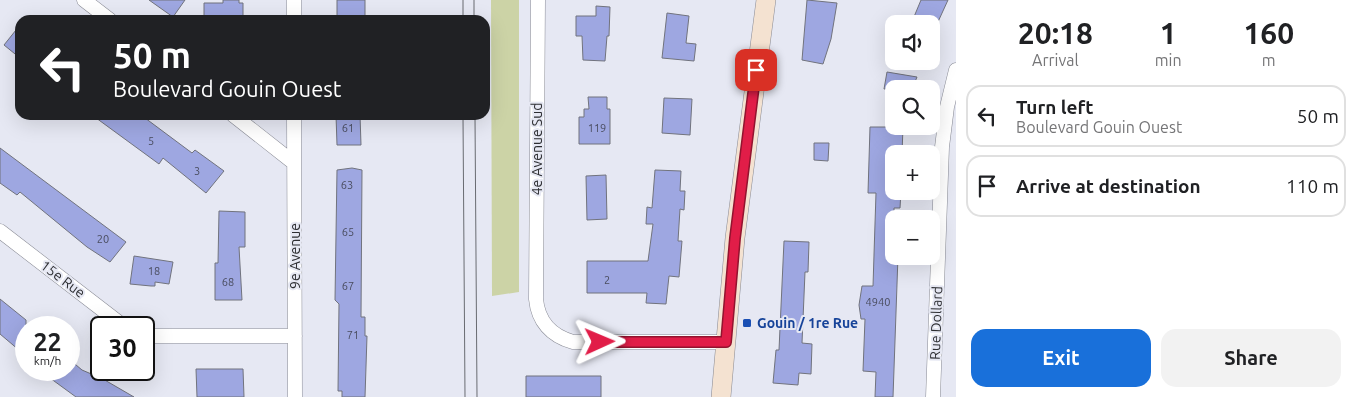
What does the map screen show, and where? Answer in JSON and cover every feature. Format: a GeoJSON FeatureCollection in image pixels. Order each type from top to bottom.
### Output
{"type":"FeatureCollection","features":[{"type":"Feature","properties":{"kind":"main road"},"geometry":{"type":"LineString","coordinates":[[721,397],[746,148],[766,0]]}},
{"type":"Feature","properties":{"kind":"street"},"geometry":{"type":"LineString","coordinates":[[84,0],[104,15]]}},
{"type":"Feature","properties":{"kind":"street"},"geometry":{"type":"LineString","coordinates":[[294,0],[294,15]]}},
{"type":"Feature","properties":{"kind":"street","name":"4e Avenue Sud"},"geometry":{"type":"LineString","coordinates":[[538,0],[536,299],[544,323],[558,337],[573,342],[726,342]]}},
{"type":"Feature","properties":{"kind":"street","name":"Rue Dollard"},"geometry":{"type":"LineString","coordinates":[[933,397],[942,147],[947,107],[956,70]]}},
{"type":"Feature","properties":{"kind":"street"},"geometry":{"type":"LineString","coordinates":[[239,120],[294,162]]}},
{"type":"Feature","properties":{"kind":"street","name":"9e Avenue"},"geometry":{"type":"LineString","coordinates":[[294,120],[295,397]]}},
{"type":"Feature","properties":{"kind":"street","name":"15e Rue"},"geometry":{"type":"LineString","coordinates":[[0,231],[110,316]]}},
{"type":"Feature","properties":{"kind":"street"},"geometry":{"type":"LineString","coordinates":[[155,336],[295,336]]}},
{"type":"Feature","properties":{"kind":"green space"},"geometry":{"type":"Polygon","coordinates":[[[491,0],[519,0],[519,292],[492,296],[491,0]]]}},
{"type":"Feature","properties":{"kind":"building"},"geometry":{"type":"Polygon","coordinates":[[[149,0],[185,0],[174,15],[170,15],[149,0]]]}},
{"type":"Feature","properties":{"kind":"building"},"geometry":{"type":"Polygon","coordinates":[[[223,0],[239,0],[239,3],[243,3],[243,15],[204,15],[204,3],[223,3],[223,0]]]}},
{"type":"Feature","properties":{"kind":"building"},"geometry":{"type":"Polygon","coordinates":[[[337,0],[365,0],[365,15],[337,15],[337,0]]]}},
{"type":"Feature","properties":{"kind":"building"},"geometry":{"type":"Polygon","coordinates":[[[807,0],[837,3],[831,39],[823,64],[802,60],[807,0]]]}},
{"type":"Feature","properties":{"kind":"building"},"geometry":{"type":"Polygon","coordinates":[[[921,0],[948,0],[940,17],[940,15],[915,15],[921,0]]]}},
{"type":"Feature","properties":{"kind":"building"},"geometry":{"type":"Polygon","coordinates":[[[596,6],[610,7],[609,36],[607,36],[605,61],[583,60],[582,36],[576,36],[576,16],[596,16],[596,6]]]}},
{"type":"Feature","properties":{"kind":"building"},"geometry":{"type":"Polygon","coordinates":[[[667,13],[689,16],[686,43],[696,44],[694,61],[662,58],[667,13]]]}},
{"type":"Feature","properties":{"kind":"building"},"geometry":{"type":"Polygon","coordinates":[[[15,31],[15,54],[4,45],[15,31]]]}},
{"type":"Feature","properties":{"kind":"building"},"geometry":{"type":"Polygon","coordinates":[[[887,72],[917,77],[916,80],[886,80],[887,72]]]}},
{"type":"Feature","properties":{"kind":"building"},"geometry":{"type":"Polygon","coordinates":[[[588,97],[607,97],[607,109],[610,109],[610,144],[579,144],[579,117],[584,117],[584,109],[589,109],[588,97]]]}},
{"type":"Feature","properties":{"kind":"building"},"geometry":{"type":"Polygon","coordinates":[[[664,98],[692,99],[690,135],[662,133],[664,98]]]}},
{"type":"Feature","properties":{"kind":"building"},"geometry":{"type":"Polygon","coordinates":[[[99,120],[148,120],[192,153],[195,150],[224,171],[206,193],[163,158],[159,164],[99,120]]]}},
{"type":"Feature","properties":{"kind":"building"},"geometry":{"type":"Polygon","coordinates":[[[336,120],[360,120],[361,145],[337,145],[336,120]]]}},
{"type":"Feature","properties":{"kind":"building"},"geometry":{"type":"Polygon","coordinates":[[[870,127],[885,127],[885,135],[903,135],[902,145],[885,145],[885,200],[900,200],[900,208],[885,210],[885,265],[898,265],[893,397],[875,397],[876,372],[863,371],[865,319],[861,319],[859,305],[862,286],[873,286],[876,193],[868,193],[870,127]]]}},
{"type":"Feature","properties":{"kind":"building"},"geometry":{"type":"Polygon","coordinates":[[[814,143],[829,143],[828,161],[814,160],[814,143]]]}},
{"type":"Feature","properties":{"kind":"building"},"geometry":{"type":"Polygon","coordinates":[[[0,148],[126,242],[110,262],[87,247],[20,192],[17,195],[0,183],[0,148]]]}},
{"type":"Feature","properties":{"kind":"building"},"geometry":{"type":"Polygon","coordinates":[[[352,168],[362,170],[361,317],[365,317],[365,336],[367,336],[365,397],[342,397],[342,391],[338,391],[339,304],[335,300],[337,170],[352,168]]]}},
{"type":"Feature","properties":{"kind":"building"},"geometry":{"type":"Polygon","coordinates":[[[655,170],[681,171],[680,191],[685,191],[684,210],[680,209],[678,241],[682,241],[679,277],[669,276],[666,304],[646,303],[647,293],[587,293],[587,261],[648,261],[653,224],[646,224],[647,207],[652,208],[655,170]]]}},
{"type":"Feature","properties":{"kind":"building"},"geometry":{"type":"Polygon","coordinates":[[[606,175],[607,219],[587,220],[586,176],[606,175]]]}},
{"type":"Feature","properties":{"kind":"building"},"geometry":{"type":"Polygon","coordinates":[[[219,211],[245,212],[245,247],[239,247],[242,300],[215,300],[215,263],[218,263],[219,211]]]}},
{"type":"Feature","properties":{"kind":"building"},"geometry":{"type":"Polygon","coordinates":[[[784,241],[809,242],[808,272],[805,272],[802,343],[812,344],[811,374],[799,373],[798,385],[773,383],[776,350],[779,350],[784,241]]]}},
{"type":"Feature","properties":{"kind":"building"},"geometry":{"type":"Polygon","coordinates":[[[134,256],[173,262],[169,284],[155,282],[155,286],[151,286],[130,284],[134,256]]]}},
{"type":"Feature","properties":{"kind":"building"},"geometry":{"type":"Polygon","coordinates":[[[0,299],[21,316],[15,316],[15,347],[0,334],[0,299]]]}},
{"type":"Feature","properties":{"kind":"building"},"geometry":{"type":"Polygon","coordinates":[[[80,368],[90,373],[90,381],[106,381],[134,397],[76,397],[54,381],[80,381],[80,368]]]}},
{"type":"Feature","properties":{"kind":"building"},"geometry":{"type":"Polygon","coordinates":[[[196,369],[243,369],[244,397],[197,397],[196,369]]]}},
{"type":"Feature","properties":{"kind":"building"},"geometry":{"type":"Polygon","coordinates":[[[526,376],[601,376],[601,397],[526,397],[526,376]]]}},
{"type":"Feature","properties":{"kind":"tram line"},"geometry":{"type":"LineString","coordinates":[[463,0],[463,15]]}},
{"type":"Feature","properties":{"kind":"tram line"},"geometry":{"type":"LineString","coordinates":[[474,0],[474,15]]}},
{"type":"Feature","properties":{"kind":"tram line"},"geometry":{"type":"LineString","coordinates":[[463,120],[465,397]]}},
{"type":"Feature","properties":{"kind":"tram line"},"geometry":{"type":"LineString","coordinates":[[475,120],[477,397]]}},
{"type":"Feature","properties":{"kind":"place","name":"Gouin / 1re Rue"},"geometry":{"type":"Point","coordinates":[747,323]}},
{"type":"Feature","properties":{"kind":"route"},"geometry":{"type":"LineString","coordinates":[[600,342],[726,342],[735,238],[756,70]]}}]}
